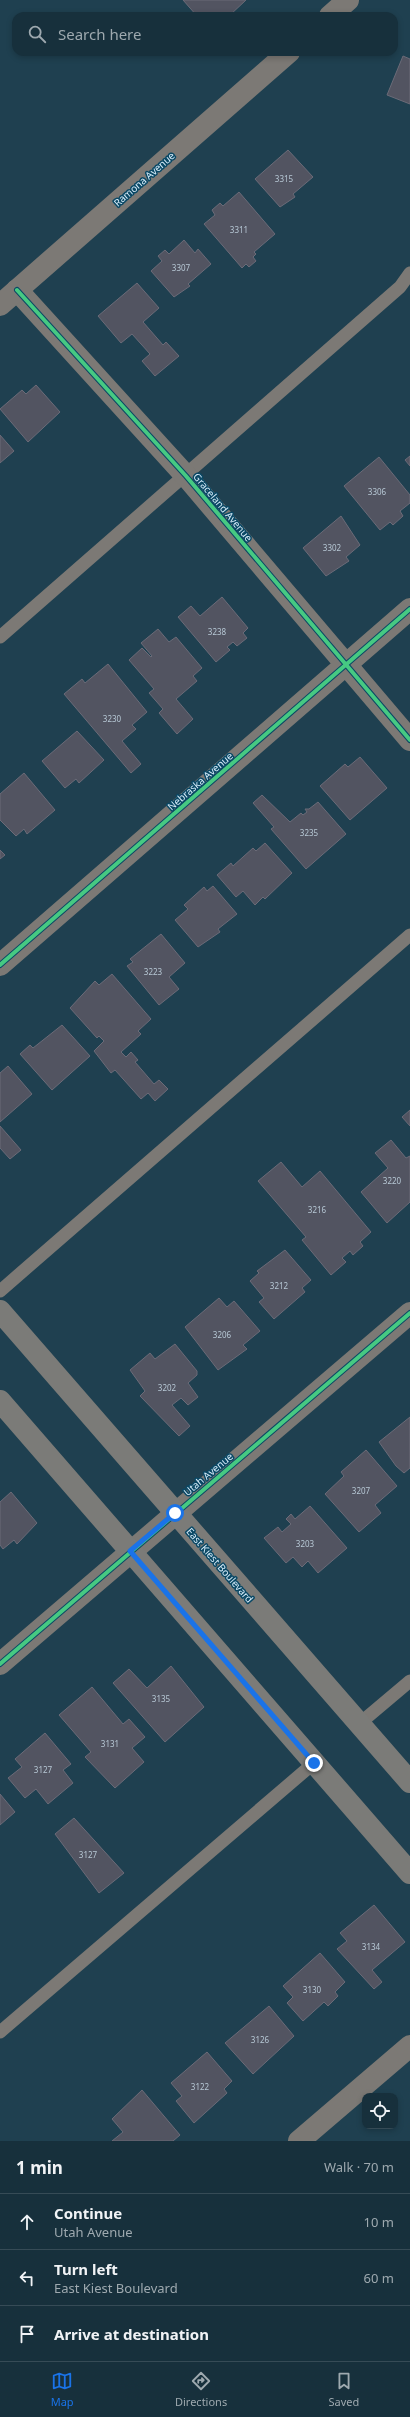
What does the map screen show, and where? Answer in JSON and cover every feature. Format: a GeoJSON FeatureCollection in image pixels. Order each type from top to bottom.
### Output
{"type":"FeatureCollection","features":[{"type":"Feature","properties":{"kind":"main road","name":"East Kiest Boulevard"},"geometry":{"type":"LineString","coordinates":[[0,1311],[410,1782]]}},
{"type":"Feature","properties":{"kind":"main road"},"geometry":{"type":"LineString","coordinates":[[0,1401],[410,1873]]}},
{"type":"Feature","properties":{"kind":"street"},"geometry":{"type":"LineString","coordinates":[[334,12],[348,0]]}},
{"type":"Feature","properties":{"kind":"street","name":"Ramona Avenue"},"geometry":{"type":"LineString","coordinates":[[0,305],[283,56]]}},
{"type":"Feature","properties":{"kind":"street","name":"Graceland Avenue"},"geometry":{"type":"LineString","coordinates":[[18,290],[186,476],[410,740]]}},
{"type":"Feature","properties":{"kind":"street","name":"Nebraska Avenue"},"geometry":{"type":"LineString","coordinates":[[0,965],[410,609]]}},
{"type":"Feature","properties":{"kind":"street","name":"Utah Avenue"},"geometry":{"type":"LineString","coordinates":[[0,1664],[130,1551],[410,1313]]}},
{"type":"Feature","properties":{"kind":"street"},"geometry":{"type":"LineString","coordinates":[[299,2141],[410,2046]]}},
{"type":"Feature","properties":{"kind":"lane"},"geometry":{"type":"LineString","coordinates":[[0,637],[186,476],[400,287],[410,273]]}},
{"type":"Feature","properties":{"kind":"lane"},"geometry":{"type":"LineString","coordinates":[[0,1291],[410,935]]}},
{"type":"Feature","properties":{"kind":"lane"},"geometry":{"type":"LineString","coordinates":[[359,1724],[410,1680]]}},
{"type":"Feature","properties":{"kind":"lane"},"geometry":{"type":"LineString","coordinates":[[0,2032],[314,1763]]}},
{"type":"Feature","properties":{"kind":"building"},"geometry":{"type":"Polygon","coordinates":[[[183,0],[246,0],[233,12],[194,12],[183,0]]]}},
{"type":"Feature","properties":{"kind":"building"},"geometry":{"type":"Polygon","coordinates":[[[403,56],[410,59],[410,104],[387,95],[403,56]]]}},
{"type":"Feature","properties":{"kind":"building"},"geometry":{"type":"Polygon","coordinates":[[[288,150],[313,177],[293,194],[295,197],[280,207],[255,179],[288,150]]]}},
{"type":"Feature","properties":{"kind":"building"},"geometry":{"type":"Polygon","coordinates":[[[239,192],[275,234],[254,252],[256,254],[253,257],[256,261],[249,267],[246,264],[242,268],[204,224],[215,215],[212,210],[220,203],[223,206],[239,192]]]}},
{"type":"Feature","properties":{"kind":"building"},"geometry":{"type":"Polygon","coordinates":[[[184,240],[195,253],[198,249],[211,264],[188,284],[190,286],[174,297],[151,271],[162,261],[158,256],[165,250],[169,254],[184,240]]]}},
{"type":"Feature","properties":{"kind":"building"},"geometry":{"type":"Polygon","coordinates":[[[137,283],[159,308],[143,322],[163,345],[166,342],[179,356],[155,376],[142,361],[150,354],[132,334],[121,343],[98,316],[137,283]]]}},
{"type":"Feature","properties":{"kind":"building"},"geometry":{"type":"Polygon","coordinates":[[[36,385],[60,412],[28,442],[0,409],[22,390],[26,394],[36,385]]]}},
{"type":"Feature","properties":{"kind":"building"},"geometry":{"type":"Polygon","coordinates":[[[0,435],[14,451],[0,463],[0,435]]]}},
{"type":"Feature","properties":{"kind":"building"},"geometry":{"type":"Polygon","coordinates":[[[410,456],[410,466],[405,460],[410,456]]]}},
{"type":"Feature","properties":{"kind":"building"},"geometry":{"type":"Polygon","coordinates":[[[379,457],[410,495],[410,503],[400,511],[403,516],[393,525],[390,522],[380,530],[344,486],[379,457]]]}},
{"type":"Feature","properties":{"kind":"building"},"geometry":{"type":"Polygon","coordinates":[[[341,516],[360,545],[346,557],[349,561],[326,576],[303,548],[341,516]]]}},
{"type":"Feature","properties":{"kind":"building"},"geometry":{"type":"Polygon","coordinates":[[[222,597],[248,628],[243,633],[247,638],[237,646],[233,642],[227,647],[230,650],[216,662],[178,617],[191,606],[200,616],[222,597]]]}},
{"type":"Feature","properties":{"kind":"building"},"geometry":{"type":"Polygon","coordinates":[[[158,629],[169,642],[176,637],[202,668],[193,676],[197,681],[176,699],[193,719],[177,734],[159,713],[163,709],[149,693],[154,689],[129,660],[142,648],[151,657],[152,656],[141,643],[158,629]]]}},
{"type":"Feature","properties":{"kind":"building"},"geometry":{"type":"Polygon","coordinates":[[[108,664],[147,712],[132,725],[136,729],[122,741],[141,764],[131,773],[64,694],[82,679],[85,683],[108,664]]]}},
{"type":"Feature","properties":{"kind":"building"},"geometry":{"type":"Polygon","coordinates":[[[77,731],[104,760],[79,783],[76,779],[65,788],[42,761],[77,731]]]}},
{"type":"Feature","properties":{"kind":"building"},"geometry":{"type":"Polygon","coordinates":[[[360,757],[387,788],[350,820],[320,786],[345,764],[348,767],[360,757]]]}},
{"type":"Feature","properties":{"kind":"building"},"geometry":{"type":"Polygon","coordinates":[[[24,773],[55,810],[27,834],[24,829],[16,836],[0,820],[0,794],[24,773]]]}},
{"type":"Feature","properties":{"kind":"building"},"geometry":{"type":"Polygon","coordinates":[[[262,795],[290,822],[301,813],[303,815],[307,812],[305,809],[309,809],[318,802],[346,834],[306,869],[271,829],[274,827],[253,803],[262,795]]]}},
{"type":"Feature","properties":{"kind":"building"},"geometry":{"type":"Polygon","coordinates":[[[265,843],[292,873],[265,899],[263,897],[255,905],[243,891],[236,897],[217,875],[231,863],[233,866],[253,848],[256,851],[265,843]]]}},
{"type":"Feature","properties":{"kind":"building"},"geometry":{"type":"Polygon","coordinates":[[[0,850],[5,855],[0,859],[0,850]]]}},
{"type":"Feature","properties":{"kind":"building"},"geometry":{"type":"Polygon","coordinates":[[[213,886],[237,914],[218,929],[220,932],[198,947],[175,920],[188,909],[184,905],[204,887],[207,891],[213,886]]]}},
{"type":"Feature","properties":{"kind":"building"},"geometry":{"type":"Polygon","coordinates":[[[161,934],[185,963],[169,977],[179,989],[159,1005],[127,966],[133,962],[130,959],[161,934]]]}},
{"type":"Feature","properties":{"kind":"building"},"geometry":{"type":"Polygon","coordinates":[[[112,974],[151,1019],[138,1031],[141,1034],[121,1052],[126,1057],[131,1052],[138,1060],[135,1062],[154,1084],[159,1080],[168,1089],[155,1101],[148,1093],[141,1099],[115,1070],[111,1073],[94,1051],[104,1041],[99,1036],[97,1038],[70,1008],[95,981],[99,985],[112,974]]]}},
{"type":"Feature","properties":{"kind":"building"},"geometry":{"type":"Polygon","coordinates":[[[62,1025],[90,1056],[52,1090],[20,1054],[30,1045],[33,1048],[62,1025]]]}},
{"type":"Feature","properties":{"kind":"building"},"geometry":{"type":"Polygon","coordinates":[[[8,1066],[32,1094],[0,1122],[0,1073],[8,1066]]]}},
{"type":"Feature","properties":{"kind":"building"},"geometry":{"type":"Polygon","coordinates":[[[410,1110],[410,1126],[402,1117],[410,1110]]]}},
{"type":"Feature","properties":{"kind":"building"},"geometry":{"type":"Polygon","coordinates":[[[0,1126],[21,1150],[10,1159],[0,1148],[0,1126]]]}},
{"type":"Feature","properties":{"kind":"building"},"geometry":{"type":"Polygon","coordinates":[[[391,1140],[406,1158],[410,1156],[410,1202],[387,1223],[361,1192],[388,1168],[375,1153],[391,1140]]]}},
{"type":"Feature","properties":{"kind":"building"},"geometry":{"type":"Polygon","coordinates":[[[281,1162],[302,1187],[320,1171],[371,1232],[360,1242],[363,1246],[353,1255],[350,1251],[342,1258],[346,1262],[331,1275],[302,1240],[306,1237],[258,1181],[281,1162]]]}},
{"type":"Feature","properties":{"kind":"building"},"geometry":{"type":"Polygon","coordinates":[[[285,1250],[311,1280],[302,1288],[305,1292],[274,1319],[259,1302],[264,1298],[250,1281],[259,1273],[257,1271],[285,1250]]]}},
{"type":"Feature","properties":{"kind":"building"},"geometry":{"type":"Polygon","coordinates":[[[219,1298],[227,1307],[234,1301],[260,1331],[243,1345],[247,1349],[218,1370],[185,1327],[219,1298]]]}},
{"type":"Feature","properties":{"kind":"building"},"geometry":{"type":"Polygon","coordinates":[[[175,1344],[197,1371],[197,1375],[188,1383],[198,1397],[188,1405],[181,1398],[172,1405],[190,1426],[179,1436],[140,1396],[145,1391],[130,1370],[150,1353],[155,1359],[175,1344]]]}},
{"type":"Feature","properties":{"kind":"building"},"geometry":{"type":"Polygon","coordinates":[[[410,1417],[410,1468],[404,1473],[396,1466],[379,1442],[410,1417]]]}},
{"type":"Feature","properties":{"kind":"building"},"geometry":{"type":"Polygon","coordinates":[[[366,1450],[397,1486],[375,1505],[381,1513],[359,1532],[325,1494],[344,1476],[341,1472],[366,1450]]]}},
{"type":"Feature","properties":{"kind":"building"},"geometry":{"type":"Polygon","coordinates":[[[11,1492],[37,1523],[17,1544],[14,1540],[3,1549],[0,1545],[0,1502],[11,1492]]]}},
{"type":"Feature","properties":{"kind":"building"},"geometry":{"type":"Polygon","coordinates":[[[310,1506],[347,1548],[318,1573],[308,1561],[302,1567],[293,1557],[286,1563],[264,1538],[278,1527],[282,1532],[291,1524],[286,1519],[291,1514],[295,1519],[310,1506]]]}},
{"type":"Feature","properties":{"kind":"building"},"geometry":{"type":"Polygon","coordinates":[[[171,1666],[204,1707],[165,1742],[113,1683],[129,1669],[147,1688],[171,1666]]]}},
{"type":"Feature","properties":{"kind":"building"},"geometry":{"type":"Polygon","coordinates":[[[92,1687],[123,1724],[129,1719],[145,1737],[132,1748],[144,1762],[115,1788],[85,1757],[91,1752],[59,1715],[92,1687]]]}},
{"type":"Feature","properties":{"kind":"building"},"geometry":{"type":"Polygon","coordinates":[[[45,1733],[71,1764],[63,1770],[73,1783],[48,1804],[36,1789],[25,1798],[8,1778],[22,1767],[15,1759],[45,1733]]]}},
{"type":"Feature","properties":{"kind":"building"},"geometry":{"type":"Polygon","coordinates":[[[0,1794],[15,1812],[0,1825],[0,1794]]]}},
{"type":"Feature","properties":{"kind":"building"},"geometry":{"type":"Polygon","coordinates":[[[74,1818],[124,1873],[99,1893],[55,1834],[74,1818]]]}},
{"type":"Feature","properties":{"kind":"building"},"geometry":{"type":"Polygon","coordinates":[[[374,1905],[405,1942],[372,1970],[382,1982],[374,1989],[337,1949],[347,1941],[340,1933],[374,1905]]]}},
{"type":"Feature","properties":{"kind":"building"},"geometry":{"type":"Polygon","coordinates":[[[320,1953],[345,1982],[335,1992],[338,1996],[328,2006],[324,2002],[303,2021],[287,2003],[293,1997],[283,1986],[320,1953]]]}},
{"type":"Feature","properties":{"kind":"building"},"geometry":{"type":"Polygon","coordinates":[[[269,2006],[294,2036],[253,2074],[225,2043],[269,2006]]]}},
{"type":"Feature","properties":{"kind":"building"},"geometry":{"type":"Polygon","coordinates":[[[207,2052],[232,2081],[224,2089],[227,2093],[194,2123],[176,2101],[182,2096],[171,2083],[207,2052]]]}},
{"type":"Feature","properties":{"kind":"building"},"geometry":{"type":"Polygon","coordinates":[[[142,2090],[180,2135],[173,2141],[112,2141],[123,2132],[112,2119],[142,2090]]]}},
{"type":"Feature","properties":{"kind":"cycle path"},"geometry":{"type":"LineString","coordinates":[[17,290],[186,476],[410,740]]}},
{"type":"Feature","properties":{"kind":"cycle path"},"geometry":{"type":"LineString","coordinates":[[0,965],[410,609]]}},
{"type":"Feature","properties":{"kind":"cycle path"},"geometry":{"type":"LineString","coordinates":[[0,1664],[410,1313]]}},
{"type":"Feature","properties":{"kind":"route"},"geometry":{"type":"LineString","coordinates":[[175,1513],[130,1551],[314,1763]]}}]}
